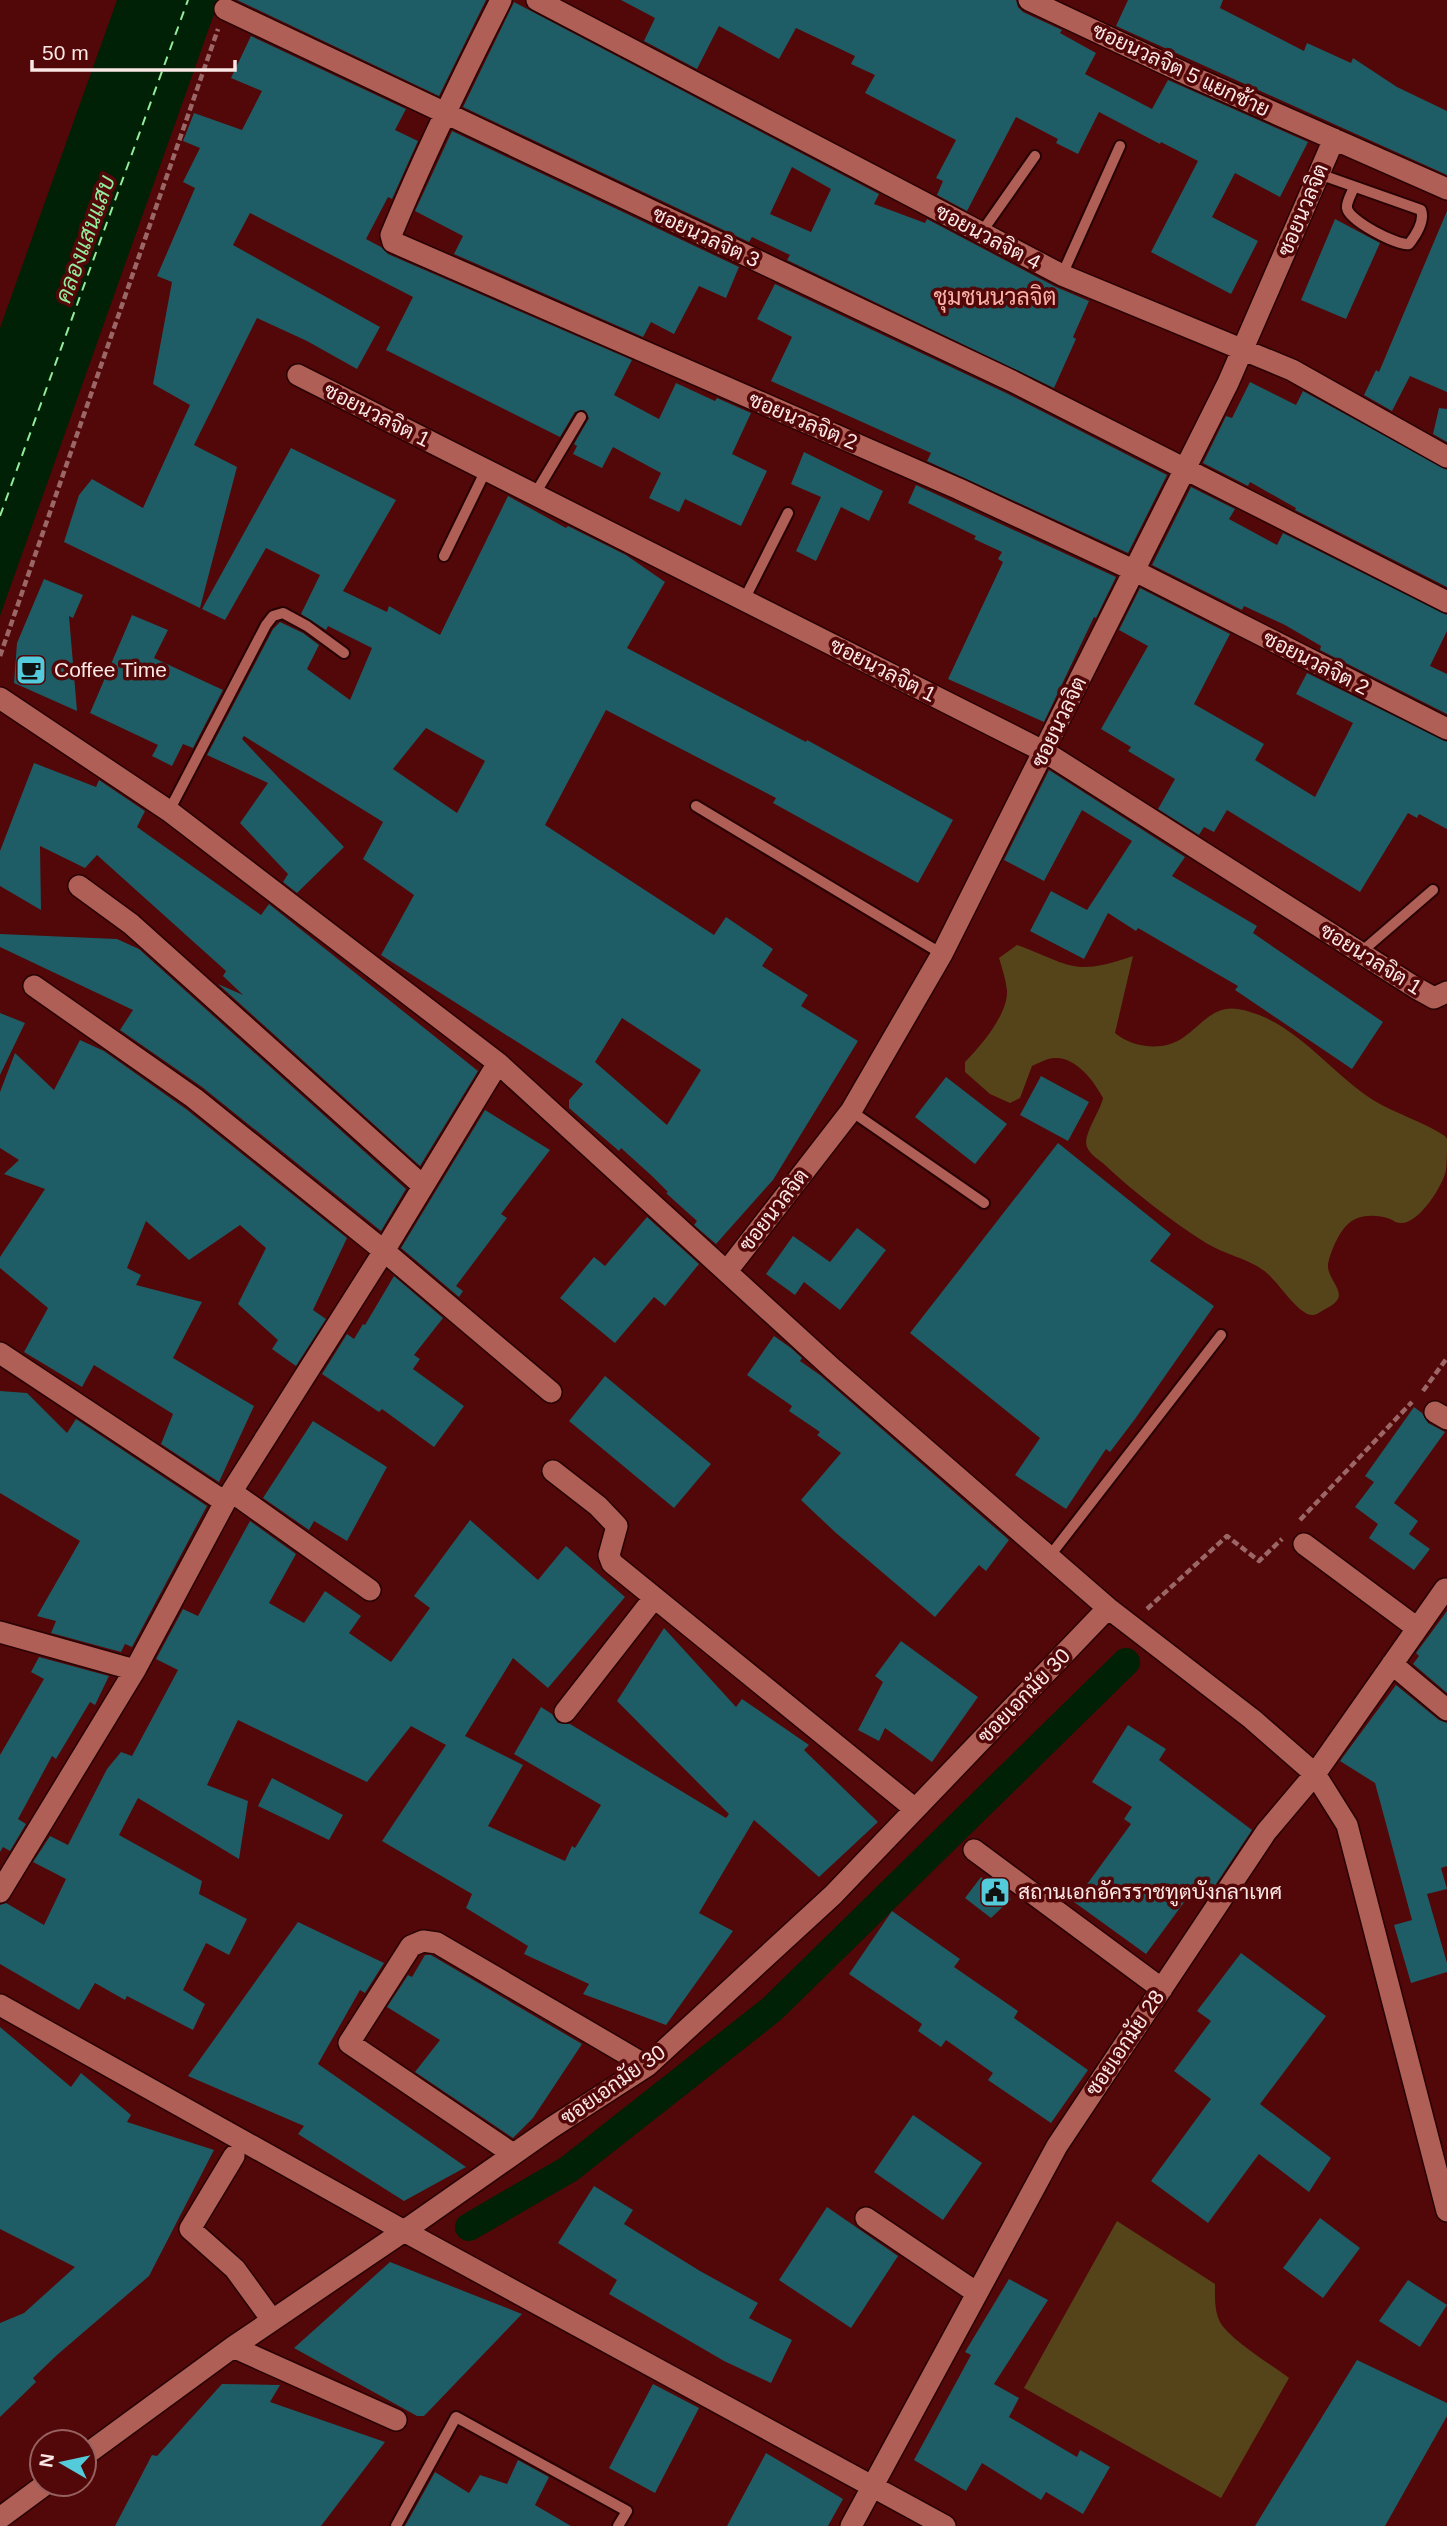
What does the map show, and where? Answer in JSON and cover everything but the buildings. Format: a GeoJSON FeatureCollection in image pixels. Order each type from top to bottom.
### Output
{"type":"FeatureCollection","features":[{"type":"Feature","properties":{"kind":"street","name":"ซอยนวลจิต 2"},"geometry":{"type":"LineString","coordinates":[[501,0],[444,113],[391,235],[393,242],[959,489],[1133,570],[1447,729]]}},
{"type":"Feature","properties":{"kind":"street","name":"ซอยนวลจิต 4"},"geometry":{"type":"LineString","coordinates":[[537,0],[1062,275],[1292,370],[1447,457]]}},
{"type":"Feature","properties":{"kind":"street","name":"ซอยนวลจิต 5 แยกซ้าย"},"geometry":{"type":"LineString","coordinates":[[1029,0],[1192,77],[1447,189]]}},
{"type":"Feature","properties":{"kind":"street","name":"ซอยนวลจิต 3"},"geometry":{"type":"LineString","coordinates":[[225,9],[1012,381],[1447,602]]}},
{"type":"Feature","properties":{"kind":"street","name":"ซอยนวลจิต"},"geometry":{"type":"LineString","coordinates":[[726,1271],[851,1111],[942,954],[1045,752],[1243,348],[1334,139]]}},
{"type":"Feature","properties":{"kind":"street","name":"ซอยนวลจิต 1"},"geometry":{"type":"LineString","coordinates":[[298,374],[1045,752],[1434,998],[1447,992]]}},
{"type":"Feature","properties":{"kind":"street"},"geometry":{"type":"LineString","coordinates":[[0,698],[169,811],[498,1063],[833,1369],[1049,1557],[1108,1608],[1252,1719],[1315,1774],[1347,1825],[1447,2211]]}},
{"type":"Feature","properties":{"kind":"street"},"geometry":{"type":"LineString","coordinates":[[79,886],[131,924],[424,1186]]}},
{"type":"Feature","properties":{"kind":"street"},"geometry":{"type":"LineString","coordinates":[[34,986],[194,1098],[384,1251],[551,1392]]}},
{"type":"Feature","properties":{"kind":"street"},"geometry":{"type":"LineString","coordinates":[[0,1892],[135,1670],[228,1497],[384,1251],[498,1063]]}},
{"type":"Feature","properties":{"kind":"street"},"geometry":{"type":"LineString","coordinates":[[0,1353],[228,1497],[370,1591]]}},
{"type":"Feature","properties":{"kind":"street"},"geometry":{"type":"LineString","coordinates":[[553,1471],[598,1506],[617,1526],[609,1560],[915,1809]]}},
{"type":"Feature","properties":{"kind":"street"},"geometry":{"type":"LineString","coordinates":[[1296,1538],[1417,1628]]}},
{"type":"Feature","properties":{"kind":"street","name":"ซอยเอกมัย 28"},"geometry":{"type":"LineString","coordinates":[[851,2526],[1057,2147],[1266,1832],[1315,1774],[1445,1589]]}},
{"type":"Feature","properties":{"kind":"street"},"geometry":{"type":"LineString","coordinates":[[565,1712],[654,1598]]}},
{"type":"Feature","properties":{"kind":"street","name":"ซอยเอกมัย 30"},"geometry":{"type":"LineString","coordinates":[[98,2446],[272,2320],[513,2154],[647,2066],[833,1895],[1108,1608]]}},
{"type":"Feature","properties":{"kind":"street"},"geometry":{"type":"LineString","coordinates":[[0,1632],[135,1670]]}},
{"type":"Feature","properties":{"kind":"street"},"geometry":{"type":"LineString","coordinates":[[1392,1664],[1447,1710]]}},
{"type":"Feature","properties":{"kind":"street"},"geometry":{"type":"LineString","coordinates":[[974,1850],[1162,1989]]}},
{"type":"Feature","properties":{"kind":"street"},"geometry":{"type":"LineString","coordinates":[[513,2154],[349,2043],[411,1946],[423,1941],[437,1943],[647,2066]]}},
{"type":"Feature","properties":{"kind":"street"},"geometry":{"type":"LineString","coordinates":[[0,2005],[404,2231],[945,2526]]}},
{"type":"Feature","properties":{"kind":"street"},"geometry":{"type":"LineString","coordinates":[[233,2156],[190,2229],[235,2269],[272,2320]]}},
{"type":"Feature","properties":{"kind":"street"},"geometry":{"type":"LineString","coordinates":[[866,2218],[978,2293]]}},
{"type":"Feature","properties":{"kind":"street"},"geometry":{"type":"LineString","coordinates":[[233,2347],[396,2420]]}},
{"type":"Feature","properties":{"kind":"street"},"geometry":{"type":"LineString","coordinates":[[0,2518],[28,2497]]}},
{"type":"Feature","properties":{"kind":"lane"},"geometry":{"type":"LineString","coordinates":[[1062,275],[1120,146]]}},
{"type":"Feature","properties":{"kind":"lane"},"geometry":{"type":"LineString","coordinates":[[981,233],[1035,156]]}},
{"type":"Feature","properties":{"kind":"lane"},"geometry":{"type":"LineString","coordinates":[[1319,174],[1421,210],[1423,216],[1409,244],[1404,245],[1377,232],[1348,212],[1347,206],[1354,187]]}},
{"type":"Feature","properties":{"kind":"lane"},"geometry":{"type":"LineString","coordinates":[[535,494],[581,417]]}},
{"type":"Feature","properties":{"kind":"lane"},"geometry":{"type":"LineString","coordinates":[[444,556],[486,470]]}},
{"type":"Feature","properties":{"kind":"lane"},"geometry":{"type":"LineString","coordinates":[[744,600],[788,513]]}},
{"type":"Feature","properties":{"kind":"lane"},"geometry":{"type":"LineString","coordinates":[[169,811],[273,615],[283,613],[307,626],[344,653]]}},
{"type":"Feature","properties":{"kind":"lane"},"geometry":{"type":"LineString","coordinates":[[696,806],[942,954]]}},
{"type":"Feature","properties":{"kind":"lane"},"geometry":{"type":"LineString","coordinates":[[1360,953],[1433,890]]}},
{"type":"Feature","properties":{"kind":"lane"},"geometry":{"type":"LineString","coordinates":[[851,1111],[984,1203]]}},
{"type":"Feature","properties":{"kind":"lane"},"geometry":{"type":"LineString","coordinates":[[1049,1557],[1221,1335]]}},
{"type":"Feature","properties":{"kind":"lane"},"geometry":{"type":"LineString","coordinates":[[397,2526],[456,2417],[626,2511],[618,2526]]}},
{"type":"Feature","properties":{"kind":"path"},"geometry":{"type":"LineString","coordinates":[[0,656],[225,9]]}},
{"type":"Feature","properties":{"kind":"path"},"geometry":{"type":"LineString","coordinates":[[1298,1522],[1426,1388],[1447,1358]]}},
{"type":"Feature","properties":{"kind":"path"},"geometry":{"type":"LineString","coordinates":[[1131,1624],[1227,1536],[1259,1561],[1296,1538]]}},
{"type":"Feature","properties":{"kind":"shaded area"},"geometry":{"type":"Polygon","coordinates":[[[1017,945],[1073,966],[1097,966],[1133,956],[1115,1033],[1139,1045],[1158,1046],[1176,1042],[1208,1017],[1222,1010],[1238,1009],[1276,1023],[1310,1047],[1373,1100],[1445,1136],[1446,1170],[1435,1194],[1422,1211],[1407,1222],[1399,1223],[1384,1217],[1366,1216],[1350,1222],[1340,1234],[1328,1264],[1328,1270],[1339,1293],[1338,1298],[1335,1303],[1318,1313],[1307,1314],[1294,1304],[1263,1270],[1213,1247],[1166,1216],[1090,1152],[1087,1137],[1103,1098],[1095,1084],[1070,1061],[1055,1058],[1032,1066],[1020,1098],[1010,1103],[990,1094],[965,1072],[965,1062],[992,1029],[1006,1000],[1007,991],[999,958],[1017,945]]]}},
{"type":"Feature","properties":{"kind":"shaded area"},"geometry":{"type":"Polygon","coordinates":[[[1117,2221],[1215,2284],[1217,2313],[1225,2329],[1241,2344],[1289,2378],[1221,2498],[1024,2388],[1117,2221]]]}},
{"type":"Feature","properties":{"kind":"water","name":"คลองแสนแสบ"},"geometry":{"type":"Polygon","coordinates":[[[117,0],[219,0],[0,616],[0,328],[117,0]]]}},
{"type":"Feature","properties":{"kind":"waterway"},"geometry":{"type":"LineString","coordinates":[[469,2227],[569,2169],[772,2009],[1126,1662]]}},
{"type":"Feature","properties":{"kind":"ferry route"},"geometry":{"type":"LineString","coordinates":[[0,516],[188,0]]}},
{"type":"Feature","properties":{"kind":"place","name":"Coffee Time"},"geometry":{"type":"Point","coordinates":[31,670]}},
{"type":"Feature","properties":{"kind":"place","name":"สถานเอกอัครราชทูตบังกลาเทศ"},"geometry":{"type":"Point","coordinates":[995,1892]}},
{"type":"Feature","properties":{"kind":"district","name":"ชุมชนนวลจิต"},"geometry":{"type":"Point","coordinates":[995,297]}}]}
